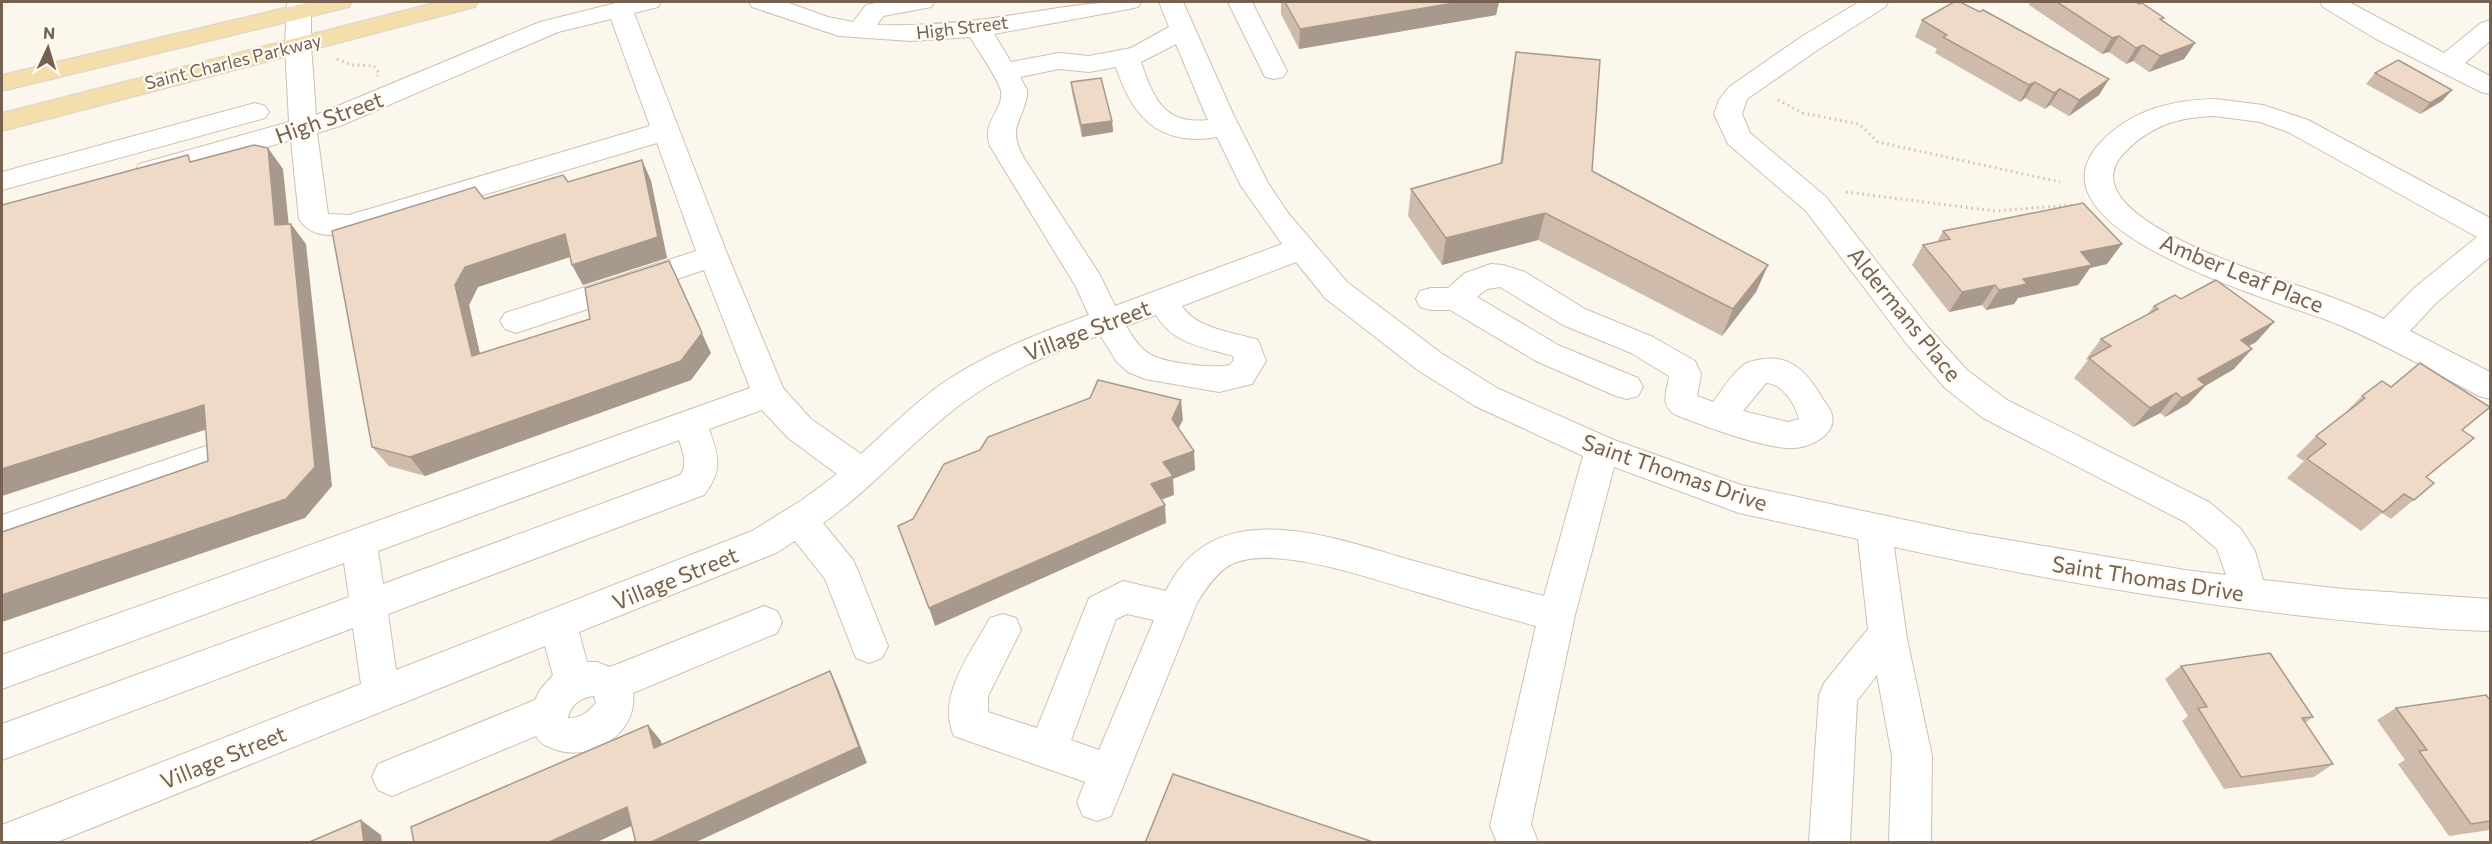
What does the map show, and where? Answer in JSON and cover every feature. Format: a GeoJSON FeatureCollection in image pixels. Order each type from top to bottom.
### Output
{"type":"FeatureCollection","features":[{"type":"Feature","properties":{"kind":"main road","name":"Saint Charles Parkway"},"geometry":{"type":"LineString","coordinates":[[2,82],[299,7],[340,2]]}},
{"type":"Feature","properties":{"kind":"main road","name":"Saint Charles Parkway"},"geometry":{"type":"LineString","coordinates":[[2,122],[466,2]]}},
{"type":"Feature","properties":{"kind":"street","name":"High Street"},"geometry":{"type":"LineString","coordinates":[[135,145],[129,176],[303,128],[368,105],[549,27],[649,2]]}},
{"type":"Feature","properties":{"kind":"street","name":"High Street"},"geometry":{"type":"LineString","coordinates":[[761,2],[794,6],[823,24],[909,34],[977,27],[1101,4],[1129,2]]}},
{"type":"Feature","properties":{"kind":"street"},"geometry":{"type":"LineString","coordinates":[[860,30],[875,10],[922,2]]}},
{"type":"Feature","properties":{"kind":"street"},"geometry":{"type":"LineString","coordinates":[[1240,2],[1274,71]]}},
{"type":"Feature","properties":{"kind":"street","name":"Aldermans Place"},"geometry":{"type":"LineString","coordinates":[[1876,2],[1810,43],[1738,93],[1732,100],[1728,114],[1738,138],[1816,204],[1917,335],[1970,392],[1995,409],[2034,430],[2197,512],[2229,539],[2237,551],[2249,594]]}},
{"type":"Feature","properties":{"kind":"street"},"geometry":{"type":"LineString","coordinates":[[2332,2],[2385,33],[2490,86]]}},
{"type":"Feature","properties":{"kind":"street"},"geometry":{"type":"LineString","coordinates":[[299,7],[297,45],[303,128],[314,219],[323,225],[335,227],[349,225],[666,131]]}},
{"type":"Feature","properties":{"kind":"street"},"geometry":{"type":"LineString","coordinates":[[620,9],[713,256],[769,394],[779,410],[799,428],[862,473]]}},
{"type":"Feature","properties":{"kind":"street"},"geometry":{"type":"LineString","coordinates":[[1003,72],[1059,61],[1089,64],[1138,55],[1177,16]]}},
{"type":"Feature","properties":{"kind":"street","name":"Saint Thomas Drive"},"geometry":{"type":"LineString","coordinates":[[1177,16],[1225,126],[1255,186],[1278,220],[1336,290],[1430,362],[1486,397],[1602,449],[1740,498],[1874,528],[2076,569],[2185,586],[2344,605],[2490,615]]}},
{"type":"Feature","properties":{"kind":"street"},"geometry":{"type":"LineString","coordinates":[[977,27],[1014,90],[1015,98],[1001,130],[1002,140],[1011,159],[1089,283],[1107,321],[1128,354],[1139,363],[1156,370],[1219,380],[1241,375],[1250,362],[1247,348],[1189,331],[1175,321],[1163,301]]}},
{"type":"Feature","properties":{"kind":"street"},"geometry":{"type":"LineString","coordinates":[[2448,63],[2490,28]]}},
{"type":"Feature","properties":{"kind":"street"},"geometry":{"type":"LineString","coordinates":[[1126,57],[1144,103],[1164,118],[1179,128],[1200,131],[1225,126]]}},
{"type":"Feature","properties":{"kind":"street","name":"Amber Leaf Place"},"geometry":{"type":"LineString","coordinates":[[2490,231],[2301,128],[2276,118],[2243,110],[2197,107],[2157,115],[2118,140],[2100,165],[2098,176],[2102,191],[2123,216],[2148,235],[2186,255],[2320,304],[2390,334],[2490,387]]}},
{"type":"Feature","properties":{"kind":"street"},"geometry":{"type":"LineString","coordinates":[[2,181],[255,112]]}},
{"type":"Feature","properties":{"kind":"street"},"geometry":{"type":"LineString","coordinates":[[2390,334],[2405,314],[2422,298],[2490,242]]}},
{"type":"Feature","properties":{"kind":"street","name":"Village Street"},"geometry":{"type":"LineString","coordinates":[[8,843],[764,542],[800,521],[862,473],[927,413],[964,386],[999,365],[1065,335],[1163,301],[1302,248]]}},
{"type":"Feature","properties":{"kind":"street"},"geometry":{"type":"LineString","coordinates":[[516,321],[713,256]]}},
{"type":"Feature","properties":{"kind":"street"},"geometry":{"type":"LineString","coordinates":[[1627,387],[1547,353],[1443,299],[1491,275],[1514,280],[1574,317],[1642,345],[1684,370],[1686,376],[1680,396],[1681,402],[1687,407],[1720,416]]}},
{"type":"Feature","properties":{"kind":"street"},"geometry":{"type":"LineString","coordinates":[[2,672],[769,394]]}},
{"type":"Feature","properties":{"kind":"street"},"geometry":{"type":"LineString","coordinates":[[2,742],[692,484],[700,476],[704,467],[690,423]]}},
{"type":"Feature","properties":{"kind":"street"},"geometry":{"type":"LineString","coordinates":[[1518,843],[1510,826],[1557,615],[1602,449]]}},
{"type":"Feature","properties":{"kind":"street"},"geometry":{"type":"LineString","coordinates":[[2,529],[206,460]]}},
{"type":"Feature","properties":{"kind":"street"},"geometry":{"type":"LineString","coordinates":[[800,521],[840,571],[869,646]]}},
{"type":"Feature","properties":{"kind":"street"},"geometry":{"type":"LineString","coordinates":[[1874,528],[1887,634],[1912,756],[1910,843]]}},
{"type":"Feature","properties":{"kind":"street"},"geometry":{"type":"LineString","coordinates":[[359,543],[381,694]]}},
{"type":"Feature","properties":{"kind":"street"},"geometry":{"type":"LineString","coordinates":[[1002,630],[969,695],[968,723],[1048,750],[1103,787],[1176,609],[1196,573],[1213,557],[1231,549],[1254,545],[1278,545],[1344,557],[1557,615]]}},
{"type":"Feature","properties":{"kind":"street"},"geometry":{"type":"LineString","coordinates":[[1048,750],[1102,609],[1123,597],[1176,609]]}},
{"type":"Feature","properties":{"kind":"street"},"geometry":{"type":"LineString","coordinates":[[558,624],[591,684],[614,691],[615,701],[612,712],[605,723],[593,732],[580,736],[557,733],[548,720],[548,713],[560,692],[591,684],[764,622]]}},
{"type":"Feature","properties":{"kind":"street"},"geometry":{"type":"LineString","coordinates":[[1829,843],[1839,695],[1887,634]]}},
{"type":"Feature","properties":{"kind":"street"},"geometry":{"type":"LineString","coordinates":[[392,777],[548,713]]}},
{"type":"Feature","properties":{"kind":"path"},"geometry":{"type":"LineString","coordinates":[[337,59],[352,65],[374,66],[379,73],[375,81]]}},
{"type":"Feature","properties":{"kind":"path"},"geometry":{"type":"LineString","coordinates":[[1778,100],[1803,113],[1859,124],[1878,142],[2060,182]]}},
{"type":"Feature","properties":{"kind":"path"},"geometry":{"type":"LineString","coordinates":[[1846,192],[1995,211],[2073,205]]}},
{"type":"Feature","properties":{"kind":"building"},"geometry":{"type":"Polygon","coordinates":[[[1285,2],[1460,2],[1300,29],[1285,2]]]}},
{"type":"Feature","properties":{"kind":"building"},"geometry":{"type":"Polygon","coordinates":[[[1954,2],[1960,2],[1980,12],[1983,10],[2109,79],[2079,100],[2060,89],[2054,93],[2035,82],[2029,85],[1943,37],[1947,35],[1922,20],[1954,2]]]}},
{"type":"Feature","properties":{"kind":"building"},"geometry":{"type":"Polygon","coordinates":[[[2057,2],[2142,3],[2164,18],[2160,19],[2195,43],[2160,56],[2143,45],[2136,48],[2119,36],[2112,38],[2057,2]]]}},
{"type":"Feature","properties":{"kind":"building"},"geometry":{"type":"Polygon","coordinates":[[[1516,52],[1600,60],[1592,171],[1768,265],[1733,309],[1545,213],[1446,238],[1411,189],[1502,163],[1516,52]]]}},
{"type":"Feature","properties":{"kind":"building"},"geometry":{"type":"Polygon","coordinates":[[[2398,60],[2452,90],[2430,103],[2375,73],[2398,60]]]}},
{"type":"Feature","properties":{"kind":"building"},"geometry":{"type":"Polygon","coordinates":[[[1101,78],[1112,121],[1081,125],[1071,82],[1101,78]]]}},
{"type":"Feature","properties":{"kind":"building"},"geometry":{"type":"Polygon","coordinates":[[[254,145],[268,148],[275,225],[291,224],[315,467],[286,499],[2,595],[2,532],[208,461],[204,405],[2,469],[2,205],[188,155],[190,162],[254,145]]]}},
{"type":"Feature","properties":{"kind":"building"},"geometry":{"type":"Polygon","coordinates":[[[642,160],[658,237],[572,265],[565,234],[465,267],[455,285],[472,356],[590,319],[585,288],[669,261],[702,333],[681,361],[410,457],[372,447],[332,231],[475,187],[484,199],[563,175],[568,182],[642,160]]]}},
{"type":"Feature","properties":{"kind":"building"},"geometry":{"type":"Polygon","coordinates":[[[2083,203],[2122,244],[2081,252],[2092,265],[2023,279],[2027,284],[1999,290],[1995,285],[1962,292],[1923,245],[1950,239],[1943,231],[2083,203]]]}},
{"type":"Feature","properties":{"kind":"building"},"geometry":{"type":"Polygon","coordinates":[[[2216,280],[2274,322],[2241,340],[2252,349],[2198,379],[2205,385],[2182,398],[2176,393],[2150,408],[2089,358],[2111,346],[2101,339],[2158,309],[2154,306],[2175,295],[2181,299],[2216,280]]]}},
{"type":"Feature","properties":{"kind":"building"},"geometry":{"type":"Polygon","coordinates":[[[2420,363],[2490,407],[2462,430],[2474,438],[2426,477],[2434,483],[2414,500],[2404,494],[2383,512],[2307,459],[2326,444],[2316,436],[2365,398],[2362,396],[2382,381],[2391,387],[2420,363]]]}},
{"type":"Feature","properties":{"kind":"building"},"geometry":{"type":"Polygon","coordinates":[[[1098,380],[1181,400],[1172,419],[1194,451],[1163,462],[1173,476],[1151,484],[1165,505],[929,608],[898,526],[913,519],[944,464],[980,450],[988,437],[1090,398],[1098,380]]]}},
{"type":"Feature","properties":{"kind":"building"},"geometry":{"type":"Polygon","coordinates":[[[2270,653],[2313,717],[2302,718],[2333,764],[2241,777],[2198,708],[2207,707],[2181,666],[2270,653]]]}},
{"type":"Feature","properties":{"kind":"building"},"geometry":{"type":"Polygon","coordinates":[[[830,671],[859,747],[649,843],[636,843],[627,807],[547,843],[414,843],[411,827],[648,725],[654,748],[830,671]]]}},
{"type":"Feature","properties":{"kind":"building"},"geometry":{"type":"Polygon","coordinates":[[[2486,695],[2490,700],[2490,821],[2471,824],[2419,751],[2427,750],[2396,708],[2486,695]]]}},
{"type":"Feature","properties":{"kind":"building"},"geometry":{"type":"Polygon","coordinates":[[[1173,774],[1376,843],[1145,843],[1173,774]]]}},
{"type":"Feature","properties":{"kind":"building"},"geometry":{"type":"Polygon","coordinates":[[[361,820],[364,843],[307,843],[361,820]]]}}]}
